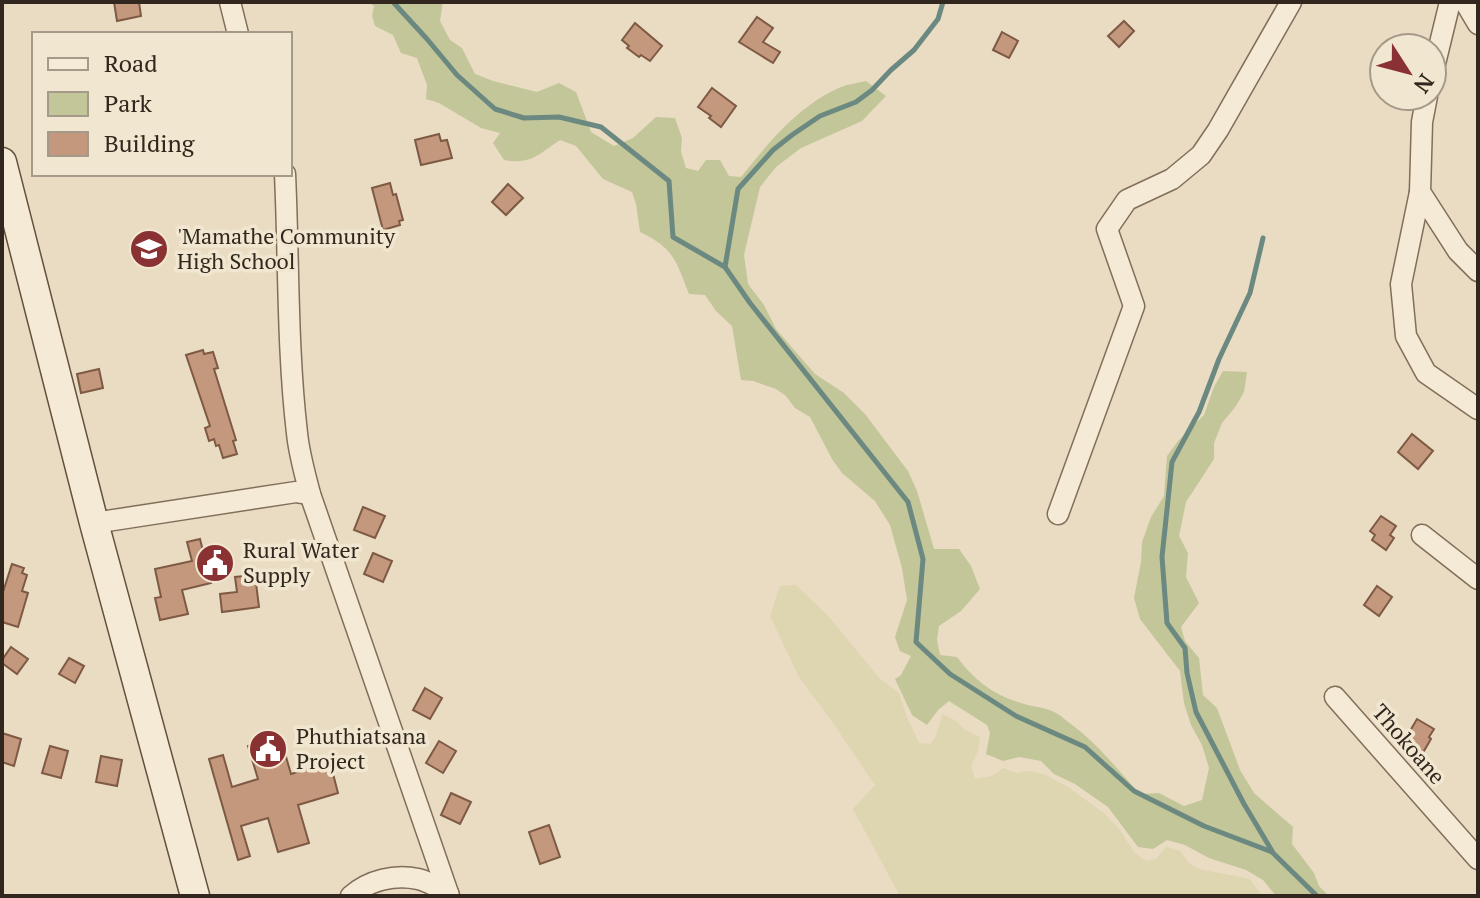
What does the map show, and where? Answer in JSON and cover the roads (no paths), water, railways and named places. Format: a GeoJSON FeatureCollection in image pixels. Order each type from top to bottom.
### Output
{"type":"FeatureCollection","features":[{"type":"Feature","properties":{"kind":"main road"},"geometry":{"type":"LineString","coordinates":[[2,162],[94,523],[195,896]]}},
{"type":"Feature","properties":{"kind":"street"},"geometry":{"type":"LineString","coordinates":[[230,2],[238,32]]}},
{"type":"Feature","properties":{"kind":"street"},"geometry":{"type":"LineString","coordinates":[[1058,514],[1134,306],[1107,229],[1127,200],[1172,179],[1201,155],[1291,2]]}},
{"type":"Feature","properties":{"kind":"street"},"geometry":{"type":"LineString","coordinates":[[1443,32],[1450,2]]}},
{"type":"Feature","properties":{"kind":"street"},"geometry":{"type":"LineString","coordinates":[[1465,2],[1478,24]]}},
{"type":"Feature","properties":{"kind":"street"},"geometry":{"type":"LineString","coordinates":[[1424,112],[1420,192],[1401,284],[1406,336],[1426,373],[1478,409]]}},
{"type":"Feature","properties":{"kind":"street"},"geometry":{"type":"LineString","coordinates":[[285,176],[297,435],[310,494],[448,894]]}},
{"type":"Feature","properties":{"kind":"street"},"geometry":{"type":"LineString","coordinates":[[1420,192],[1458,251],[1478,271]]}},
{"type":"Feature","properties":{"kind":"street"},"geometry":{"type":"LineString","coordinates":[[94,523],[296,492],[310,494]]}},
{"type":"Feature","properties":{"kind":"street"},"geometry":{"type":"LineString","coordinates":[[1422,535],[1478,579]]}},
{"type":"Feature","properties":{"kind":"street","name":"Thokoane"},"geometry":{"type":"LineString","coordinates":[[1335,697],[1478,859]]}},
{"type":"Feature","properties":{"kind":"street"},"geometry":{"type":"LineString","coordinates":[[351,896],[359,889],[389,877],[420,879],[448,894]]}},
{"type":"Feature","properties":{"kind":"waterway"},"geometry":{"type":"LineString","coordinates":[[393,2],[457,75],[495,109],[524,118],[559,117],[601,127],[669,181],[673,237],[725,267],[908,502],[923,559],[916,642],[950,674],[1016,716],[1085,747],[1134,791],[1204,826],[1272,852],[1317,896]]}},
{"type":"Feature","properties":{"kind":"waterway"},"geometry":{"type":"LineString","coordinates":[[725,267],[738,189],[773,150],[792,135],[820,116],[856,102],[872,90],[914,50],[938,19],[943,2]]}},
{"type":"Feature","properties":{"kind":"waterway"},"geometry":{"type":"LineString","coordinates":[[1263,238],[1250,293],[1219,359],[1199,412],[1172,462],[1162,557],[1167,623],[1185,648],[1196,712],[1272,851]]}},
{"type":"Feature","properties":{"kind":"place","name":"'Mamathe Community High School"},"geometry":{"type":"Point","coordinates":[149,249]}},
{"type":"Feature","properties":{"kind":"place","name":"Rural Water Supply"},"geometry":{"type":"Point","coordinates":[215,563]}},
{"type":"Feature","properties":{"kind":"place","name":"Phuthiatsana Project"},"geometry":{"type":"Point","coordinates":[268,749]}}]}
